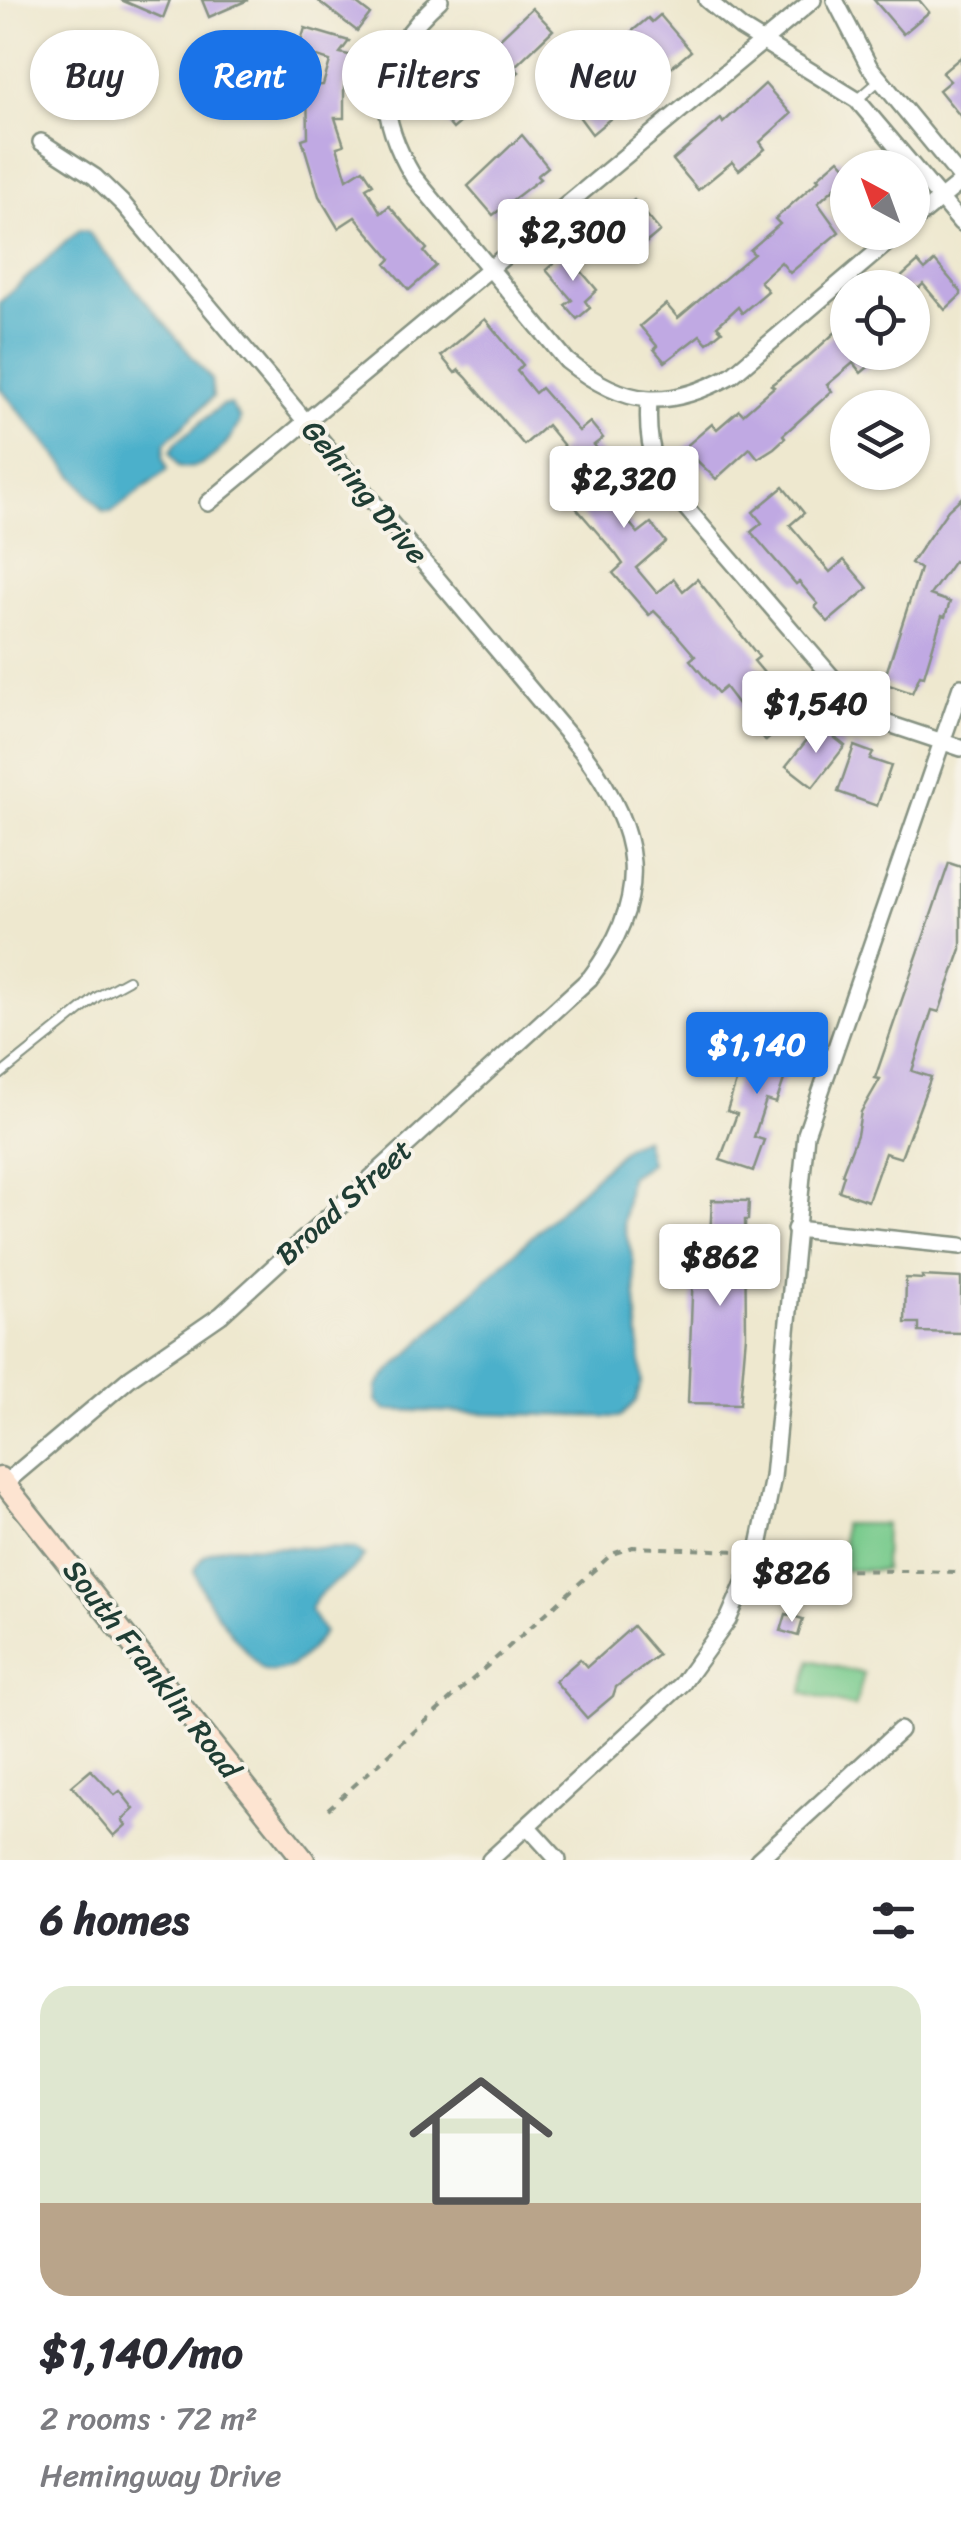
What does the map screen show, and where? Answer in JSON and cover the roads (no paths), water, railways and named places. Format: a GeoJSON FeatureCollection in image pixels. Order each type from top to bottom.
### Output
{"type":"FeatureCollection","features":[{"type":"Feature","properties":{"kind":"main road","name":"South Franklin Road"},"geometry":{"type":"LineString","coordinates":[[2,1481],[304,1860]]}},
{"type":"Feature","properties":{"kind":"street"},"geometry":{"type":"LineString","coordinates":[[440,0],[404,36],[392,64],[386,89],[386,116],[394,144],[412,176],[567,361],[595,383],[649,400],[703,391],[732,374],[879,250]]}},
{"type":"Feature","properties":{"kind":"street"},"geometry":{"type":"LineString","coordinates":[[707,0],[763,42],[858,100],[961,223]]}},
{"type":"Feature","properties":{"kind":"street"},"geometry":{"type":"LineString","coordinates":[[208,503],[813,0]]}},
{"type":"Feature","properties":{"kind":"street"},"geometry":{"type":"LineString","coordinates":[[835,0],[868,66],[961,180],[930,207]]}},
{"type":"Feature","properties":{"kind":"street","name":"Gehring Drive"},"geometry":{"type":"LineString","coordinates":[[41,142],[94,177],[124,206],[604,781],[626,826],[633,851],[634,880]]}},
{"type":"Feature","properties":{"kind":"street"},"geometry":{"type":"LineString","coordinates":[[649,400],[647,432],[663,481],[812,658],[850,698],[880,721],[961,748]]}},
{"type":"Feature","properties":{"kind":"street"},"geometry":{"type":"LineString","coordinates":[[490,1860],[682,1684],[728,1620],[758,1551],[773,1477],[806,1134],[961,687]]}},
{"type":"Feature","properties":{"kind":"street","name":"Broad Street"},"geometry":{"type":"LineString","coordinates":[[2,1481],[131,1376],[221,1315],[590,978],[620,929],[634,880]]}},
{"type":"Feature","properties":{"kind":"street"},"geometry":{"type":"LineString","coordinates":[[796,1229],[961,1246]]}},
{"type":"Feature","properties":{"kind":"street"},"geometry":{"type":"LineString","coordinates":[[758,1860],[900,1730]]}},
{"type":"Feature","properties":{"kind":"street"},"geometry":{"type":"LineString","coordinates":[[528,1827],[558,1860]]}},
{"type":"Feature","properties":{"kind":"lane"},"geometry":{"type":"LineString","coordinates":[[858,100],[880,80]]}},
{"type":"Feature","properties":{"kind":"lane"},"geometry":{"type":"LineString","coordinates":[[0,1075],[97,997],[128,980]]}},
{"type":"Feature","properties":{"kind":"water"},"geometry":{"type":"Polygon","coordinates":[[[79,230],[87,231],[211,379],[213,397],[165,443],[167,470],[112,512],[104,512],[0,388],[0,302],[79,230]]]}},
{"type":"Feature","properties":{"kind":"water"},"geometry":{"type":"Polygon","coordinates":[[[230,404],[240,419],[224,445],[207,461],[178,466],[170,452],[177,442],[222,405],[230,404]]]}},
{"type":"Feature","properties":{"kind":"water"},"geometry":{"type":"Polygon","coordinates":[[[644,1138],[650,1163],[629,1177],[623,1223],[633,1259],[642,1380],[636,1401],[620,1417],[386,1410],[376,1401],[377,1387],[385,1376],[628,1145],[644,1138]]]}},
{"type":"Feature","properties":{"kind":"water"},"geometry":{"type":"Polygon","coordinates":[[[233,1546],[355,1549],[364,1556],[314,1602],[310,1610],[324,1632],[305,1655],[280,1671],[262,1669],[206,1598],[194,1570],[205,1555],[233,1546]]]}}]}
